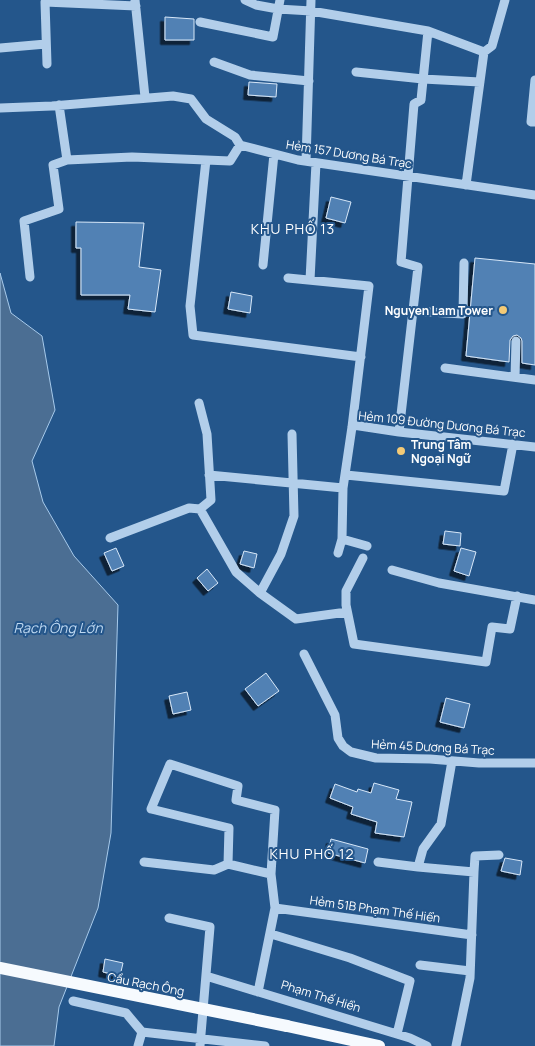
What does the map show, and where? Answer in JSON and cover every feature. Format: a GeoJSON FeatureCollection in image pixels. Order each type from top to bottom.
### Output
{"type":"FeatureCollection","features":[{"type":"Feature","properties":{"kind":"main road","name":"Cầu Rạch Ông"},"geometry":{"type":"LineString","coordinates":[[0,968],[379,1046]]}},
{"type":"Feature","properties":{"kind":"street"},"geometry":{"type":"LineString","coordinates":[[245,0],[256,5],[279,4],[428,31],[484,52]]}},
{"type":"Feature","properties":{"kind":"street"},"geometry":{"type":"LineString","coordinates":[[306,161],[311,0]]}},
{"type":"Feature","properties":{"kind":"street"},"geometry":{"type":"LineString","coordinates":[[466,185],[484,52],[492,46],[502,1]]}},
{"type":"Feature","properties":{"kind":"street"},"geometry":{"type":"LineString","coordinates":[[47,64],[45,2],[136,3],[145,97]]}},
{"type":"Feature","properties":{"kind":"street"},"geometry":{"type":"LineString","coordinates":[[200,22],[273,37],[279,4]]}},
{"type":"Feature","properties":{"kind":"street"},"geometry":{"type":"LineString","coordinates":[[399,432],[418,267],[401,262],[407,176],[414,104],[421,100],[428,31]]}},
{"type":"Feature","properties":{"kind":"street"},"geometry":{"type":"LineString","coordinates":[[0,48],[46,44]]}},
{"type":"Feature","properties":{"kind":"street"},"geometry":{"type":"LineString","coordinates":[[214,62],[250,75],[309,81]]}},
{"type":"Feature","properties":{"kind":"street"},"geometry":{"type":"LineString","coordinates":[[356,72],[423,79],[480,82]]}},
{"type":"Feature","properties":{"kind":"street"},"geometry":{"type":"LineString","coordinates":[[533,122],[535,80]]}},
{"type":"Feature","properties":{"kind":"street","name":"Hẻm 157 Dương Bá Trạc"},"geometry":{"type":"LineString","coordinates":[[0,108],[173,96],[191,100],[206,118],[235,137],[240,145],[316,163],[535,195]]}},
{"type":"Feature","properties":{"kind":"street"},"geometry":{"type":"LineString","coordinates":[[59,105],[67,160]]}},
{"type":"Feature","properties":{"kind":"street"},"geometry":{"type":"LineString","coordinates":[[30,276],[24,221],[59,210],[53,165],[67,160],[132,157],[230,161],[240,145]]}},
{"type":"Feature","properties":{"kind":"street"},"geometry":{"type":"LineString","coordinates":[[263,265],[274,154]]}},
{"type":"Feature","properties":{"kind":"street"},"geometry":{"type":"LineString","coordinates":[[206,160],[190,306],[193,335],[361,357]]}},
{"type":"Feature","properties":{"kind":"street"},"geometry":{"type":"LineString","coordinates":[[310,280],[316,163]]}},
{"type":"Feature","properties":{"kind":"street"},"geometry":{"type":"LineString","coordinates":[[413,311],[463,314],[464,263]]}},
{"type":"Feature","properties":{"kind":"street"},"geometry":{"type":"LineString","coordinates":[[288,278],[369,286],[353,425]]}},
{"type":"Feature","properties":{"kind":"street"},"geometry":{"type":"LineString","coordinates":[[515,377],[516,341]]}},
{"type":"Feature","properties":{"kind":"street"},"geometry":{"type":"LineString","coordinates":[[445,368],[535,380]]}},
{"type":"Feature","properties":{"kind":"street"},"geometry":{"type":"LineString","coordinates":[[110,538],[189,508],[200,509],[211,500],[207,434],[199,403]]}},
{"type":"Feature","properties":{"kind":"street","name":"Hẻm 109 Đường Dương Bá Trạc"},"geometry":{"type":"LineString","coordinates":[[338,552],[342,539],[343,488],[353,425],[399,432],[535,446]]}},
{"type":"Feature","properties":{"kind":"street"},"geometry":{"type":"LineString","coordinates":[[260,593],[281,554],[294,516],[292,434]]}},
{"type":"Feature","properties":{"kind":"street"},"geometry":{"type":"LineString","coordinates":[[346,475],[504,492],[513,444]]}},
{"type":"Feature","properties":{"kind":"street"},"geometry":{"type":"LineString","coordinates":[[210,476],[343,488]]}},
{"type":"Feature","properties":{"kind":"street"},"geometry":{"type":"LineString","coordinates":[[200,509],[236,572],[260,593],[296,619],[347,612]]}},
{"type":"Feature","properties":{"kind":"street"},"geometry":{"type":"LineString","coordinates":[[342,539],[367,546]]}},
{"type":"Feature","properties":{"kind":"street"},"geometry":{"type":"LineString","coordinates":[[363,558],[346,591],[347,612],[354,644],[486,662],[492,627],[510,629],[517,596]]}},
{"type":"Feature","properties":{"kind":"street"},"geometry":{"type":"LineString","coordinates":[[392,570],[439,583],[535,600]]}},
{"type":"Feature","properties":{"kind":"street","name":"Hẻm 45 Dương Bá Trạc"},"geometry":{"type":"LineString","coordinates":[[304,654],[335,715],[338,738],[343,746],[351,752],[376,758],[430,759],[479,763],[535,763]]}},
{"type":"Feature","properties":{"kind":"street"},"geometry":{"type":"LineString","coordinates":[[418,867],[424,849],[441,824],[452,761]]}},
{"type":"Feature","properties":{"kind":"street"},"geometry":{"type":"LineString","coordinates":[[228,864],[229,828],[152,809],[170,764],[238,786],[236,800],[275,810],[271,874],[275,908],[258,992]]}},
{"type":"Feature","properties":{"kind":"street"},"geometry":{"type":"LineString","coordinates":[[456,1046],[470,971],[475,856],[499,856]]}},
{"type":"Feature","properties":{"kind":"street"},"geometry":{"type":"LineString","coordinates":[[144,862],[214,870],[228,864],[271,874]]}},
{"type":"Feature","properties":{"kind":"street"},"geometry":{"type":"LineString","coordinates":[[378,862],[474,872]]}},
{"type":"Feature","properties":{"kind":"street","name":"Hẻm 51B Phạm Thế Hiển"},"geometry":{"type":"LineString","coordinates":[[275,908],[472,935]]}},
{"type":"Feature","properties":{"kind":"street"},"geometry":{"type":"LineString","coordinates":[[169,918],[210,927],[200,1042]]}},
{"type":"Feature","properties":{"kind":"street"},"geometry":{"type":"LineString","coordinates":[[271,934],[350,958],[410,981],[397,1034]]}},
{"type":"Feature","properties":{"kind":"street"},"geometry":{"type":"LineString","coordinates":[[420,965],[470,971]]}},
{"type":"Feature","properties":{"kind":"street","name":"Phạm Thế Hiển"},"geometry":{"type":"LineString","coordinates":[[206,976],[397,1034],[427,1046]]}},
{"type":"Feature","properties":{"kind":"street"},"geometry":{"type":"LineString","coordinates":[[73,1001],[126,1013],[142,1032],[200,1042],[265,1046]]}},
{"type":"Feature","properties":{"kind":"street"},"geometry":{"type":"LineString","coordinates":[[138,1046],[142,1032]]}},
{"type":"Feature","properties":{"kind":"water","name":"Rạch Ông Lớn"},"geometry":{"type":"Polygon","coordinates":[[[0,273],[11,313],[42,336],[55,410],[32,461],[43,502],[74,556],[118,605],[111,833],[98,908],[59,1007],[54,1046],[0,1046],[0,273]]]}},
{"type":"Feature","properties":{"kind":"building"},"geometry":{"type":"Polygon","coordinates":[[[165,17],[194,19],[194,40],[165,40],[165,17]]]}},
{"type":"Feature","properties":{"kind":"building"},"geometry":{"type":"Polygon","coordinates":[[[249,82],[277,84],[276,97],[248,95],[249,82]]]}},
{"type":"Feature","properties":{"kind":"building"},"geometry":{"type":"Polygon","coordinates":[[[331,197],[351,202],[345,223],[326,218],[331,197]]]}},
{"type":"Feature","properties":{"kind":"building"},"geometry":{"type":"Polygon","coordinates":[[[76,222],[144,223],[139,267],[161,270],[155,312],[128,309],[130,295],[81,295],[81,248],[76,248],[76,222]]]}},
{"type":"Feature","properties":{"kind":"building","name":"Nguyen Lam Tower"},"geometry":{"type":"Polygon","coordinates":[[[475,258],[535,264],[535,365],[522,363],[522,341],[517,335],[513,336],[510,340],[509,362],[466,356],[475,258]]]}},
{"type":"Feature","properties":{"kind":"building"},"geometry":{"type":"Polygon","coordinates":[[[231,292],[252,296],[250,313],[228,309],[231,292]]]}},
{"type":"Feature","properties":{"kind":"building"},"geometry":{"type":"Polygon","coordinates":[[[445,531],[461,533],[460,546],[443,544],[445,531]]]}},
{"type":"Feature","properties":{"kind":"building"},"geometry":{"type":"Polygon","coordinates":[[[116,548],[124,566],[112,571],[104,553],[116,548]]]}},
{"type":"Feature","properties":{"kind":"building"},"geometry":{"type":"Polygon","coordinates":[[[461,548],[476,552],[469,576],[454,571],[461,548]]]}},
{"type":"Feature","properties":{"kind":"building"},"geometry":{"type":"Polygon","coordinates":[[[244,551],[257,554],[254,568],[240,564],[244,551]]]}},
{"type":"Feature","properties":{"kind":"building"},"geometry":{"type":"Polygon","coordinates":[[[207,569],[218,583],[208,591],[197,578],[207,569]]]}},
{"type":"Feature","properties":{"kind":"building"},"geometry":{"type":"Polygon","coordinates":[[[266,673],[279,691],[258,706],[245,689],[266,673]]]}},
{"type":"Feature","properties":{"kind":"building"},"geometry":{"type":"Polygon","coordinates":[[[187,692],[191,710],[173,714],[169,696],[187,692]]]}},
{"type":"Feature","properties":{"kind":"building"},"geometry":{"type":"Polygon","coordinates":[[[446,698],[470,704],[464,728],[440,722],[446,698]]]}},
{"type":"Feature","properties":{"kind":"building"},"geometry":{"type":"Polygon","coordinates":[[[374,783],[399,790],[396,799],[412,802],[404,837],[375,833],[377,822],[351,814],[353,807],[330,798],[335,784],[357,792],[358,789],[371,793],[374,783]]]}},
{"type":"Feature","properties":{"kind":"building"},"geometry":{"type":"Polygon","coordinates":[[[331,839],[368,849],[365,863],[328,853],[331,839]]]}},
{"type":"Feature","properties":{"kind":"building"},"geometry":{"type":"Polygon","coordinates":[[[505,858],[522,861],[520,875],[501,871],[505,858]]]}},
{"type":"Feature","properties":{"kind":"building"},"geometry":{"type":"Polygon","coordinates":[[[105,959],[123,963],[120,976],[103,972],[105,959]]]}},
{"type":"Feature","properties":{"kind":"place","name":"Nguyen Lam Tower"},"geometry":{"type":"Point","coordinates":[503,310]}},
{"type":"Feature","properties":{"kind":"place","name":"Trung Tâm Ngoại Ngữ"},"geometry":{"type":"Point","coordinates":[401,451]}},
{"type":"Feature","properties":{"kind":"district","name":"KHU PHỐ 13"},"geometry":{"type":"Point","coordinates":[293,228]}},
{"type":"Feature","properties":{"kind":"district","name":"KHU PHỐ 12"},"geometry":{"type":"Point","coordinates":[312,853]}}]}
